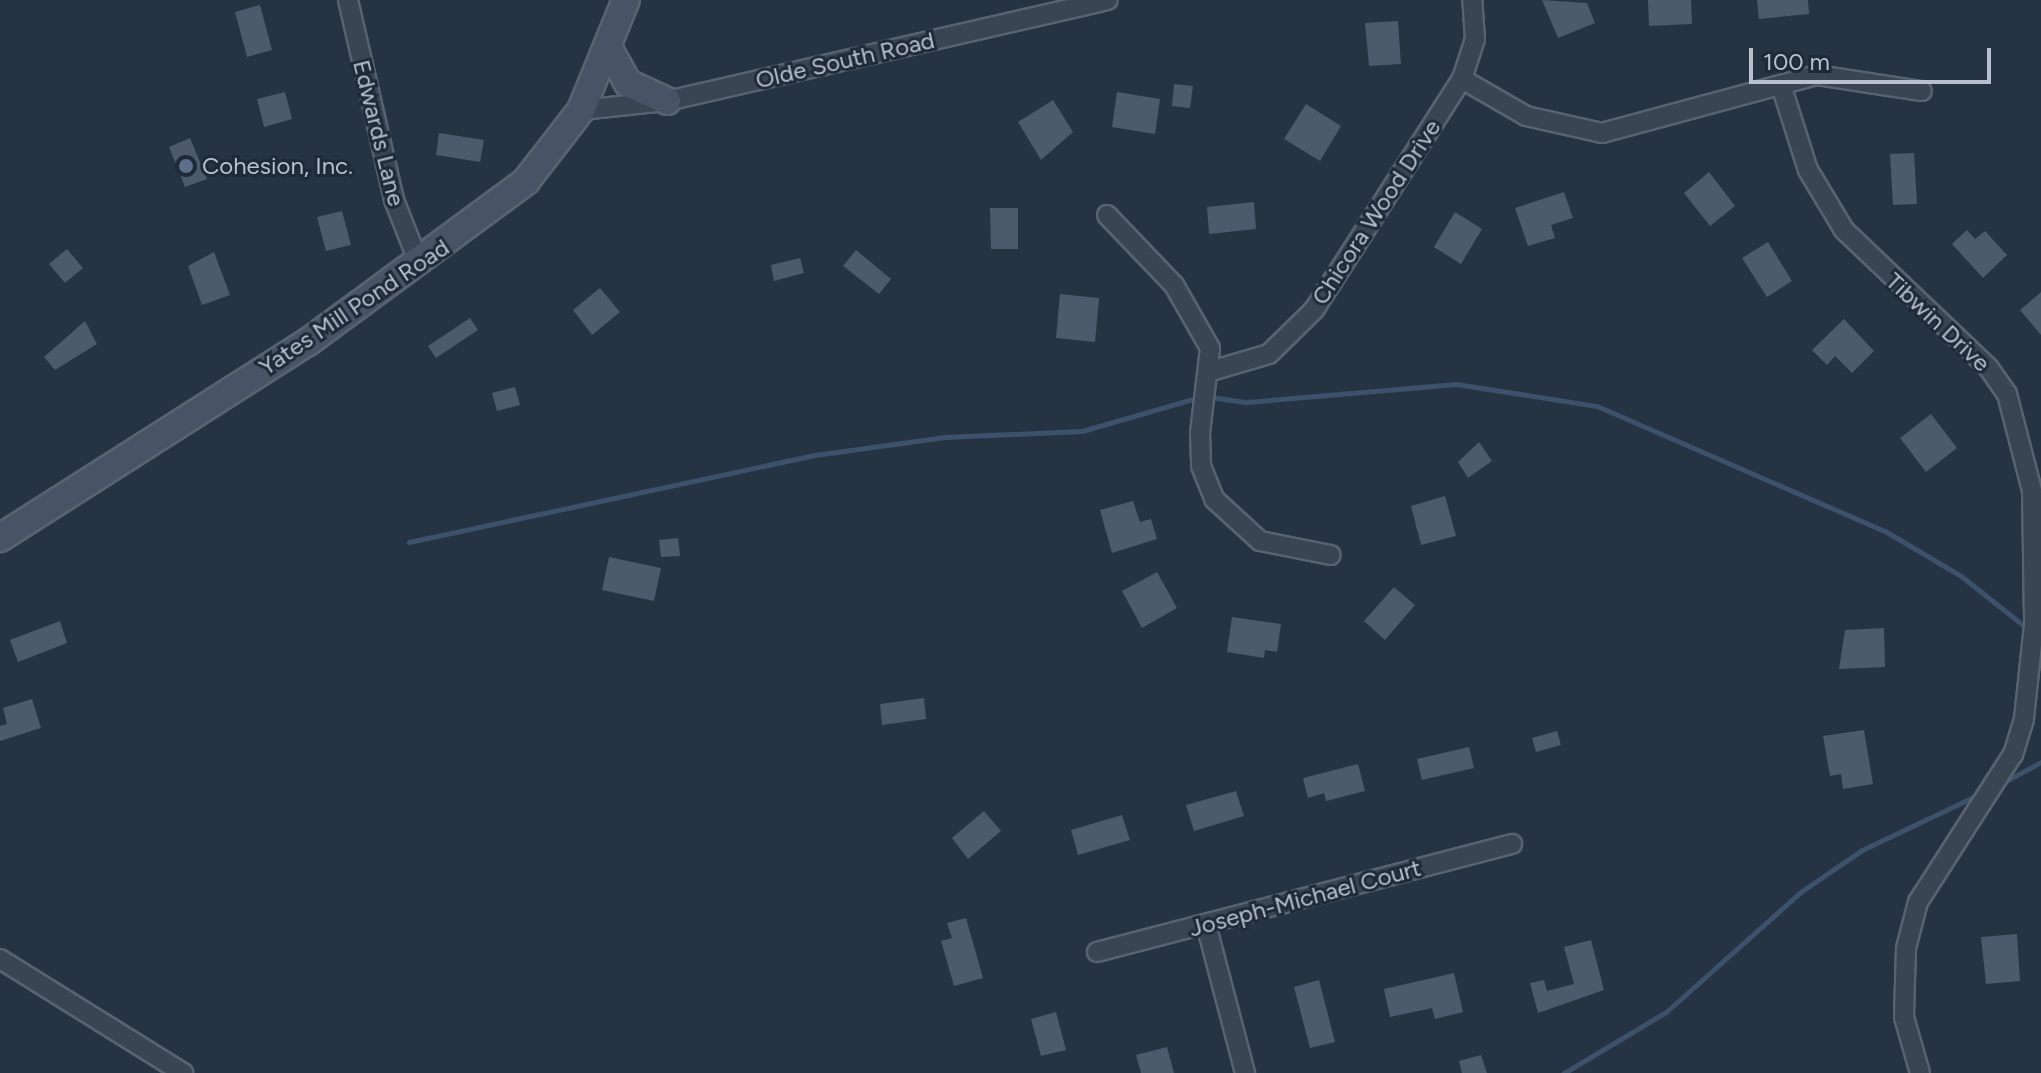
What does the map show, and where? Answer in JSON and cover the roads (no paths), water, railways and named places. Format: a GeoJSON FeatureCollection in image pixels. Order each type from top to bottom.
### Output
{"type":"FeatureCollection","features":[{"type":"Feature","properties":{"kind":"street","name":"Edwards Lane"},"geometry":{"type":"LineString","coordinates":[[348,0],[394,200],[419,263]]}},
{"type":"Feature","properties":{"kind":"street","name":"Yates Mill Pond Road"},"geometry":{"type":"LineString","coordinates":[[0,538],[419,263],[526,181],[581,110],[610,51],[626,0]]}},
{"type":"Feature","properties":{"kind":"street","name":"Olde South Road"},"geometry":{"type":"LineString","coordinates":[[581,110],[667,101],[1108,0]]}},
{"type":"Feature","properties":{"kind":"street","name":"Chicora Wood Drive"},"geometry":{"type":"LineString","coordinates":[[1211,371],[1269,354],[1294,334],[1462,79],[1475,39],[1472,0]]}},
{"type":"Feature","properties":{"kind":"street"},"geometry":{"type":"LineString","coordinates":[[610,51],[628,83],[667,101]]}},
{"type":"Feature","properties":{"kind":"street"},"geometry":{"type":"LineString","coordinates":[[1462,79],[1526,116],[1602,133],[1781,85],[1848,76],[1922,91]]}},
{"type":"Feature","properties":{"kind":"street","name":"Tibwin Drive"},"geometry":{"type":"LineString","coordinates":[[1781,85],[1808,170],[1831,212],[2007,394],[2032,491],[2034,638],[2024,719],[2013,754],[1918,902],[1906,948],[1904,1017],[1920,1073]]}},
{"type":"Feature","properties":{"kind":"street"},"geometry":{"type":"LineString","coordinates":[[1107,215],[1199,320],[1211,371],[1200,433],[1201,466],[1214,499],[1260,541],[1331,555]]}},
{"type":"Feature","properties":{"kind":"street","name":"Joseph-Michael Court"},"geometry":{"type":"LineString","coordinates":[[1097,952],[1512,844]]}},
{"type":"Feature","properties":{"kind":"street"},"geometry":{"type":"LineString","coordinates":[[1206,924],[1245,1073]]}},
{"type":"Feature","properties":{"kind":"street"},"geometry":{"type":"LineString","coordinates":[[0,959],[183,1073]]}},
{"type":"Feature","properties":{"kind":"waterway"},"geometry":{"type":"LineString","coordinates":[[1210,397],[1247,402],[1456,384],[1597,406],[1885,531],[1961,576],[2028,629]]}},
{"type":"Feature","properties":{"kind":"waterway"},"geometry":{"type":"LineString","coordinates":[[409,542],[815,455],[945,437],[1082,431],[1200,397]]}},
{"type":"Feature","properties":{"kind":"waterway"},"geometry":{"type":"LineString","coordinates":[[2002,783],[2041,762]]}},
{"type":"Feature","properties":{"kind":"waterway"},"geometry":{"type":"LineString","coordinates":[[1564,1073],[1666,1012],[1802,891],[1862,850],[1978,795]]}},
{"type":"Feature","properties":{"kind":"place","name":"Cohesion, Inc."},"geometry":{"type":"Point","coordinates":[186,166]}}]}
